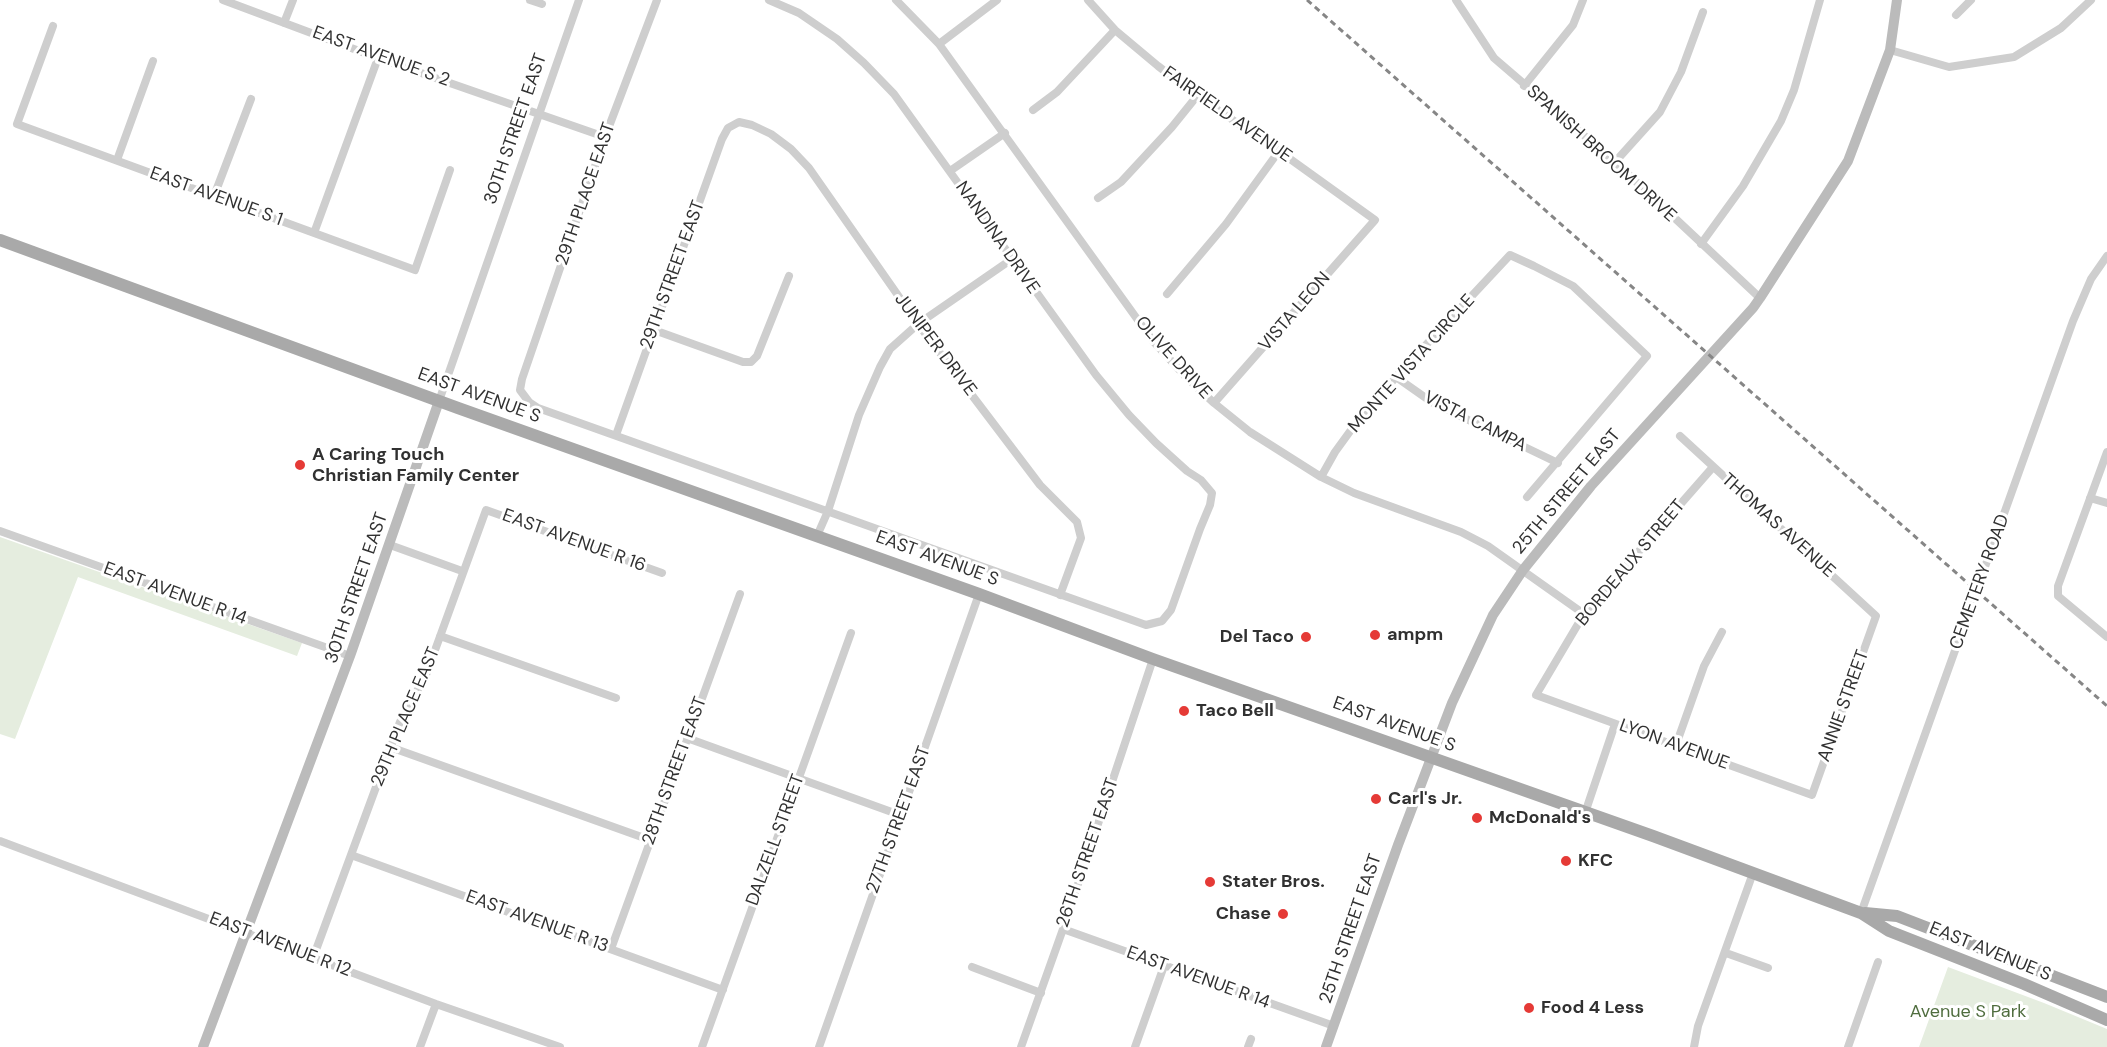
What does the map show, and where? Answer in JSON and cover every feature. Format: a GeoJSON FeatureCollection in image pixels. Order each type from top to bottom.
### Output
{"type":"FeatureCollection","features":[{"type":"Feature","properties":{"kind":"main road","name":"25TH STREET EAST"},"geometry":{"type":"LineString","coordinates":[[1326,1047],[1398,845],[1452,703],[1493,615],[1523,570],[1591,486],[1760,298],[1848,160],[1890,50],[1897,0]]}},
{"type":"Feature","properties":{"kind":"main road","name":"EAST AVENUE S"},"geometry":{"type":"LineString","coordinates":[[0,240],[1153,659],[1753,873],[1861,913],[1889,931],[2024,984],[2107,1020]]}},
{"type":"Feature","properties":{"kind":"main road","name":"30TH STREET EAST"},"geometry":{"type":"LineString","coordinates":[[203,1047],[350,656],[439,401]]}},
{"type":"Feature","properties":{"kind":"main road","name":"EAST AVENUE S"},"geometry":{"type":"LineString","coordinates":[[1861,913],[1897,916],[2107,997]]}},
{"type":"Feature","properties":{"kind":"street","name":"EAST AVENUE S 2"},"geometry":{"type":"LineString","coordinates":[[223,0],[378,58],[605,137]]}},
{"type":"Feature","properties":{"kind":"street"},"geometry":{"type":"LineString","coordinates":[[284,23],[293,0]]}},
{"type":"Feature","properties":{"kind":"street"},"geometry":{"type":"LineString","coordinates":[[530,0],[542,4]]}},
{"type":"Feature","properties":{"kind":"street","name":"30TH STREET EAST"},"geometry":{"type":"LineString","coordinates":[[439,401],[579,0]]}},
{"type":"Feature","properties":{"kind":"street","name":"29TH PLACE EAST"},"geometry":{"type":"LineString","coordinates":[[520,390],[605,137],[657,0]]}},
{"type":"Feature","properties":{"kind":"street","name":"NANDINA DRIVE"},"geometry":{"type":"LineString","coordinates":[[769,0],[799,13],[837,39],[894,94],[1096,375],[1129,415],[1187,471],[1201,480],[1212,493],[1210,505],[1171,610],[1162,621]]}},
{"type":"Feature","properties":{"kind":"street","name":"OLIVE DRIVE"},"geometry":{"type":"LineString","coordinates":[[896,0],[939,44],[1153,341],[1214,403],[1250,432],[1321,477],[1354,493],[1461,532],[1488,546],[1584,614]]}},
{"type":"Feature","properties":{"kind":"street"},"geometry":{"type":"LineString","coordinates":[[939,44],[997,0]]}},
{"type":"Feature","properties":{"kind":"street","name":"FAIRFIELD AVENUE"},"geometry":{"type":"LineString","coordinates":[[1088,0],[1115,30],[1197,96],[1375,220]]}},
{"type":"Feature","properties":{"kind":"street","name":"SPANISH BROOM DRIVE"},"geometry":{"type":"LineString","coordinates":[[1456,0],[1494,58],[1615,162],[1760,298]]}},
{"type":"Feature","properties":{"kind":"street"},"geometry":{"type":"LineString","coordinates":[[1524,86],[1573,25],[1584,0]]}},
{"type":"Feature","properties":{"kind":"street"},"geometry":{"type":"LineString","coordinates":[[1701,244],[1743,186],[1781,121],[1794,90],[1820,0]]}},
{"type":"Feature","properties":{"kind":"street"},"geometry":{"type":"LineString","coordinates":[[1956,15],[1971,0]]}},
{"type":"Feature","properties":{"kind":"street"},"geometry":{"type":"LineString","coordinates":[[1890,50],[1949,67],[2014,57],[2061,28],[2091,0]]}},
{"type":"Feature","properties":{"kind":"street"},"geometry":{"type":"LineString","coordinates":[[1615,162],[1660,112],[1681,72],[1704,12]]}},
{"type":"Feature","properties":{"kind":"street","name":"EAST AVENUE S 1"},"geometry":{"type":"LineString","coordinates":[[53,26],[17,124],[415,270],[450,170]]}},
{"type":"Feature","properties":{"kind":"street"},"geometry":{"type":"LineString","coordinates":[[1033,110],[1057,92],[1115,30]]}},
{"type":"Feature","properties":{"kind":"street"},"geometry":{"type":"LineString","coordinates":[[314,232],[378,58]]}},
{"type":"Feature","properties":{"kind":"street"},"geometry":{"type":"LineString","coordinates":[[117,160],[153,61]]}},
{"type":"Feature","properties":{"kind":"street"},"geometry":{"type":"LineString","coordinates":[[1098,198],[1121,182],[1197,96]]}},
{"type":"Feature","properties":{"kind":"street"},"geometry":{"type":"LineString","coordinates":[[214,196],[251,99]]}},
{"type":"Feature","properties":{"kind":"street","name":"JUNIPER DRIVE"},"geometry":{"type":"LineString","coordinates":[[739,122],[771,134],[791,149],[809,168],[918,324],[1040,485],[1077,522],[1081,538],[1060,595]]}},
{"type":"Feature","properties":{"kind":"street","name":"29TH STREET EAST"},"geometry":{"type":"LineString","coordinates":[[616,435],[722,139],[728,128],[739,122]]}},
{"type":"Feature","properties":{"kind":"street"},"geometry":{"type":"LineString","coordinates":[[950,171],[1005,133]]}},
{"type":"Feature","properties":{"kind":"street"},"geometry":{"type":"LineString","coordinates":[[1167,294],[1226,224],[1279,151]]}},
{"type":"Feature","properties":{"kind":"street","name":"VISTA LEON"},"geometry":{"type":"LineString","coordinates":[[1214,403],[1375,220]]}},
{"type":"Feature","properties":{"kind":"street","name":"MONTE VISTA CIRCLE"},"geometry":{"type":"LineString","coordinates":[[1321,477],[1349,433],[1396,376],[1510,255],[1573,286],[1647,356],[1558,463]]}},
{"type":"Feature","properties":{"kind":"street","name":"CEMETERY ROAD"},"geometry":{"type":"LineString","coordinates":[[1861,913],[2073,321],[2091,279],[2107,256]]}},
{"type":"Feature","properties":{"kind":"street"},"geometry":{"type":"LineString","coordinates":[[817,536],[828,511],[859,415],[890,349],[918,324],[1012,259]]}},
{"type":"Feature","properties":{"kind":"street"},"geometry":{"type":"LineString","coordinates":[[654,330],[743,362],[751,362],[757,356],[789,276]]}},
{"type":"Feature","properties":{"kind":"street","name":"VISTA CAMPA"},"geometry":{"type":"LineString","coordinates":[[1396,376],[1433,403],[1558,463]]}},
{"type":"Feature","properties":{"kind":"street","name":"EAST AVENUE S"},"geometry":{"type":"LineString","coordinates":[[520,390],[529,402],[538,408],[1146,625],[1162,621]]}},
{"type":"Feature","properties":{"kind":"street","name":"THOMAS AVENUE"},"geometry":{"type":"LineString","coordinates":[[1680,436],[1876,616]]}},
{"type":"Feature","properties":{"kind":"street"},"geometry":{"type":"LineString","coordinates":[[2107,452],[2058,586],[2058,596],[2107,637]]}},
{"type":"Feature","properties":{"kind":"street"},"geometry":{"type":"LineString","coordinates":[[1527,497],[1558,463]]}},
{"type":"Feature","properties":{"kind":"street","name":"BORDEAUX STREET"},"geometry":{"type":"LineString","coordinates":[[1536,695],[1584,614],[1713,467]]}},
{"type":"Feature","properties":{"kind":"street"},"geometry":{"type":"LineString","coordinates":[[2090,498],[2107,503]]}},
{"type":"Feature","properties":{"kind":"street","name":"29TH PLACE EAST"},"geometry":{"type":"LineString","coordinates":[[313,958],[390,747],[400,722],[426,675],[486,510]]}},
{"type":"Feature","properties":{"kind":"street","name":"EAST AVENUE R 16"},"geometry":{"type":"LineString","coordinates":[[486,510],[662,573]]}},
{"type":"Feature","properties":{"kind":"street","name":"EAST AVENUE R 14"},"geometry":{"type":"LineString","coordinates":[[0,531],[350,656]]}},
{"type":"Feature","properties":{"kind":"street"},"geometry":{"type":"LineString","coordinates":[[390,545],[462,571]]}},
{"type":"Feature","properties":{"kind":"street","name":"28TH STREET EAST"},"geometry":{"type":"LineString","coordinates":[[611,949],[740,594]]}},
{"type":"Feature","properties":{"kind":"street","name":"27TH STREET EAST"},"geometry":{"type":"LineString","coordinates":[[819,1047],[979,594]]}},
{"type":"Feature","properties":{"kind":"street","name":"ANNIE STREET"},"geometry":{"type":"LineString","coordinates":[[1812,795],[1876,616]]}},
{"type":"Feature","properties":{"kind":"street"},"geometry":{"type":"LineString","coordinates":[[1676,745],[1704,666],[1722,632]]}},
{"type":"Feature","properties":{"kind":"street","name":"DALZELL STREET"},"geometry":{"type":"LineString","coordinates":[[702,1047],[851,633]]}},
{"type":"Feature","properties":{"kind":"street"},"geometry":{"type":"LineString","coordinates":[[440,636],[616,698]]}},
{"type":"Feature","properties":{"kind":"street","name":"26TH STREET EAST"},"geometry":{"type":"LineString","coordinates":[[1021,1047],[1153,659]]}},
{"type":"Feature","properties":{"kind":"street","name":"LYON AVENUE"},"geometry":{"type":"LineString","coordinates":[[1536,695],[1812,795]]}},
{"type":"Feature","properties":{"kind":"street"},"geometry":{"type":"LineString","coordinates":[[1585,813],[1615,724]]}},
{"type":"Feature","properties":{"kind":"street"},"geometry":{"type":"LineString","coordinates":[[687,738],[900,815]]}},
{"type":"Feature","properties":{"kind":"street"},"geometry":{"type":"LineString","coordinates":[[390,747],[650,840]]}},
{"type":"Feature","properties":{"kind":"street","name":"EAST AVENUE R 12"},"geometry":{"type":"LineString","coordinates":[[0,841],[436,1004],[560,1047]]}},
{"type":"Feature","properties":{"kind":"street","name":"EAST AVENUE R 13"},"geometry":{"type":"LineString","coordinates":[[351,855],[723,990]]}},
{"type":"Feature","properties":{"kind":"street"},"geometry":{"type":"LineString","coordinates":[[1694,1047],[1698,1026],[1753,873]]}},
{"type":"Feature","properties":{"kind":"street","name":"EAST AVENUE R 14"},"geometry":{"type":"LineString","coordinates":[[1063,929],[1334,1026]]}},
{"type":"Feature","properties":{"kind":"street"},"geometry":{"type":"LineString","coordinates":[[1726,953],[1768,968]]}},
{"type":"Feature","properties":{"kind":"street"},"geometry":{"type":"LineString","coordinates":[[1848,1047],[1878,962]]}},
{"type":"Feature","properties":{"kind":"street"},"geometry":{"type":"LineString","coordinates":[[1135,1047],[1164,966]]}},
{"type":"Feature","properties":{"kind":"street"},"geometry":{"type":"LineString","coordinates":[[972,967],[1041,993]]}},
{"type":"Feature","properties":{"kind":"street"},"geometry":{"type":"LineString","coordinates":[[420,1047],[436,1004]]}},
{"type":"Feature","properties":{"kind":"green space"},"geometry":{"type":"Polygon","coordinates":[[[0,537],[302,643],[297,656],[78,577],[15,739],[0,734],[0,537]]]}},
{"type":"Feature","properties":{"kind":"green space","name":"Avenue S Park"},"geometry":{"type":"Polygon","coordinates":[[[1948,967],[2107,1029],[2107,1047],[1919,1047],[1948,967]]]}},
{"type":"Feature","properties":{"kind":"railway"},"geometry":{"type":"LineString","coordinates":[[1307,0],[2107,706]]}},
{"type":"Feature","properties":{"kind":"place","name":"A Caring Touch Christian Family Center"},"geometry":{"type":"Point","coordinates":[300,465]}},
{"type":"Feature","properties":{"kind":"place","name":"ampm"},"geometry":{"type":"Point","coordinates":[1375,635]}},
{"type":"Feature","properties":{"kind":"place","name":"Del Taco"},"geometry":{"type":"Point","coordinates":[1306,637]}},
{"type":"Feature","properties":{"kind":"place","name":"Taco Bell"},"geometry":{"type":"Point","coordinates":[1184,711]}},
{"type":"Feature","properties":{"kind":"place","name":"Carl's Jr."},"geometry":{"type":"Point","coordinates":[1376,799]}},
{"type":"Feature","properties":{"kind":"place","name":"McDonald's"},"geometry":{"type":"Point","coordinates":[1477,818]}},
{"type":"Feature","properties":{"kind":"place","name":"KFC"},"geometry":{"type":"Point","coordinates":[1566,861]}},
{"type":"Feature","properties":{"kind":"place","name":"Stater Bros."},"geometry":{"type":"Point","coordinates":[1210,882]}},
{"type":"Feature","properties":{"kind":"place","name":"Chase"},"geometry":{"type":"Point","coordinates":[1283,914]}},
{"type":"Feature","properties":{"kind":"place","name":"Food 4 Less"},"geometry":{"type":"Point","coordinates":[1529,1008]}}]}
